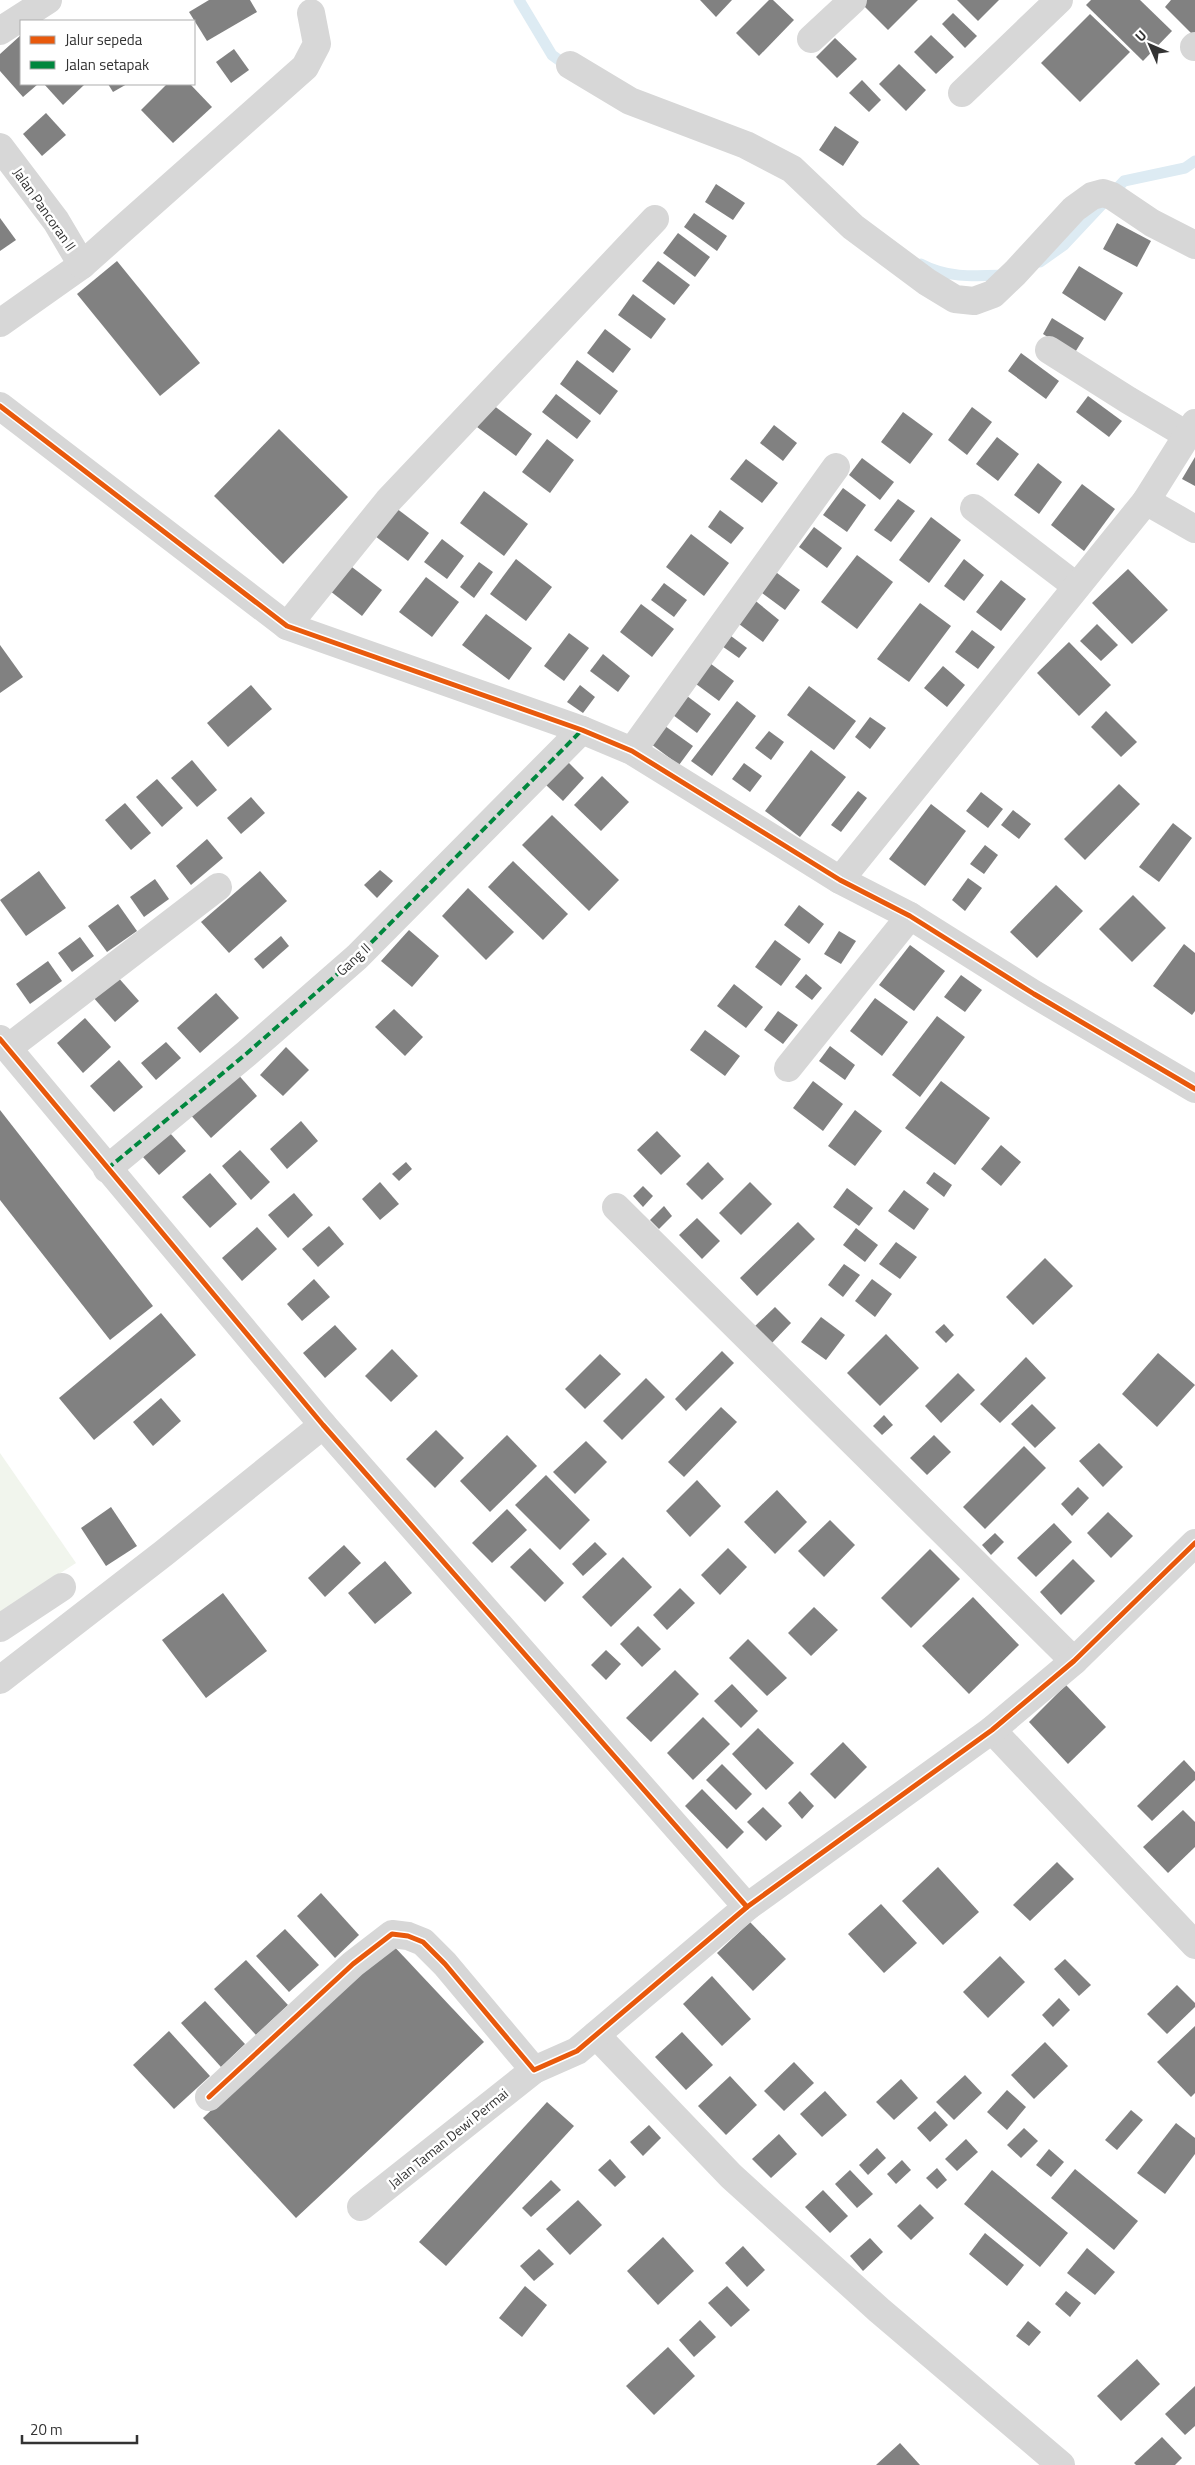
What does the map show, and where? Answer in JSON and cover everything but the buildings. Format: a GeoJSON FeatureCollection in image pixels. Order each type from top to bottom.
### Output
{"type":"FeatureCollection","features":[{"type":"Feature","properties":{"kind":"street"},"geometry":{"type":"LineString","coordinates":[[0,30],[48,0]]}},
{"type":"Feature","properties":{"kind":"street"},"geometry":{"type":"LineString","coordinates":[[811,39],[852,0]]}},
{"type":"Feature","properties":{"kind":"street"},"geometry":{"type":"LineString","coordinates":[[962,92],[1059,0]]}},
{"type":"Feature","properties":{"kind":"street"},"geometry":{"type":"LineString","coordinates":[[82,265],[305,67],[316,44],[311,13]]}},
{"type":"Feature","properties":{"kind":"street"},"geometry":{"type":"LineString","coordinates":[[570,66],[630,101],[746,145],[785,165],[853,226],[927,282],[955,299],[974,301],[993,294],[1074,209],[1092,196],[1102,193],[1112,196],[1152,223],[1195,246]]}},
{"type":"Feature","properties":{"kind":"street","name":"Jalan Pancoran II"},"geometry":{"type":"LineString","coordinates":[[0,146],[56,221],[82,265],[0,323]]}},
{"type":"Feature","properties":{"kind":"street"},"geometry":{"type":"LineString","coordinates":[[287,626],[388,501],[655,219]]}},
{"type":"Feature","properties":{"kind":"street"},"geometry":{"type":"LineString","coordinates":[[840,880],[1146,501],[1191,429],[1128,400],[1049,350]]}},
{"type":"Feature","properties":{"kind":"street"},"geometry":{"type":"LineString","coordinates":[[0,406],[287,626],[582,730],[632,751],[840,880],[910,916],[1034,994],[1195,1089]]}},
{"type":"Feature","properties":{"kind":"street"},"geometry":{"type":"LineString","coordinates":[[632,751],[836,467]]}},
{"type":"Feature","properties":{"kind":"street"},"geometry":{"type":"LineString","coordinates":[[1146,501],[1195,529]]}},
{"type":"Feature","properties":{"kind":"street"},"geometry":{"type":"LineString","coordinates":[[974,508],[1076,586]]}},
{"type":"Feature","properties":{"kind":"street","name":"Gang II"},"geometry":{"type":"LineString","coordinates":[[107,1169],[246,1054],[356,956],[582,730]]}},
{"type":"Feature","properties":{"kind":"street"},"geometry":{"type":"LineString","coordinates":[[218,887],[4,1043],[107,1169],[323,1424],[747,1907]]}},
{"type":"Feature","properties":{"kind":"street"},"geometry":{"type":"LineString","coordinates":[[788,1068],[910,916]]}},
{"type":"Feature","properties":{"kind":"street"},"geometry":{"type":"LineString","coordinates":[[616,1207],[1074,1661]]}},
{"type":"Feature","properties":{"kind":"street"},"geometry":{"type":"LineString","coordinates":[[0,1680],[323,1424]]}},
{"type":"Feature","properties":{"kind":"street","name":"Jalan Taman Dewi Permai"},"geometry":{"type":"LineString","coordinates":[[361,2207],[534,2070],[577,2051],[747,1907],[992,1730],[1074,1661],[1195,1543]]}},
{"type":"Feature","properties":{"kind":"street"},"geometry":{"type":"LineString","coordinates":[[0,1628],[62,1587]]}},
{"type":"Feature","properties":{"kind":"street"},"geometry":{"type":"LineString","coordinates":[[992,1730],[1195,1946]]}},
{"type":"Feature","properties":{"kind":"street"},"geometry":{"type":"LineString","coordinates":[[209,2097],[353,1964],[392,1934],[408,1936],[423,1942],[445,1964],[534,2070]]}},
{"type":"Feature","properties":{"kind":"street"},"geometry":{"type":"LineString","coordinates":[[596,2035],[731,2176],[879,2310],[1059,2465]]}},
{"type":"Feature","properties":{"kind":"shaded area"},"geometry":{"type":"Polygon","coordinates":[[[0,1453],[76,1563],[0,1612],[0,1453]]]}},
{"type":"Feature","properties":{"kind":"waterway"},"geometry":{"type":"LineString","coordinates":[[519,0],[552,55],[570,68]]}},
{"type":"Feature","properties":{"kind":"waterway"},"geometry":{"type":"LineString","coordinates":[[1040,262],[1064,245],[1124,181],[1185,168],[1195,161]]}},
{"type":"Feature","properties":{"kind":"waterway"},"geometry":{"type":"LineString","coordinates":[[921,264],[942,272],[963,276],[1008,275]]}},
{"type":"Feature","properties":{"kind":"marked path"},"geometry":{"type":"LineString","coordinates":[[107,1169],[246,1054],[357,957],[582,730]]}},
{"type":"Feature","properties":{"kind":"cycle path"},"geometry":{"type":"LineString","coordinates":[[0,406],[287,626],[582,730],[632,751],[840,880],[910,916],[1034,994],[1195,1089]]}},
{"type":"Feature","properties":{"kind":"cycle path"},"geometry":{"type":"LineString","coordinates":[[0,1039],[323,1425],[747,1907]]}},
{"type":"Feature","properties":{"kind":"cycle path"},"geometry":{"type":"LineString","coordinates":[[209,2097],[353,1964],[392,1934],[408,1936],[423,1942],[445,1964],[534,2070],[577,2051],[747,1907],[992,1730],[1074,1661],[1195,1543]]}}]}
